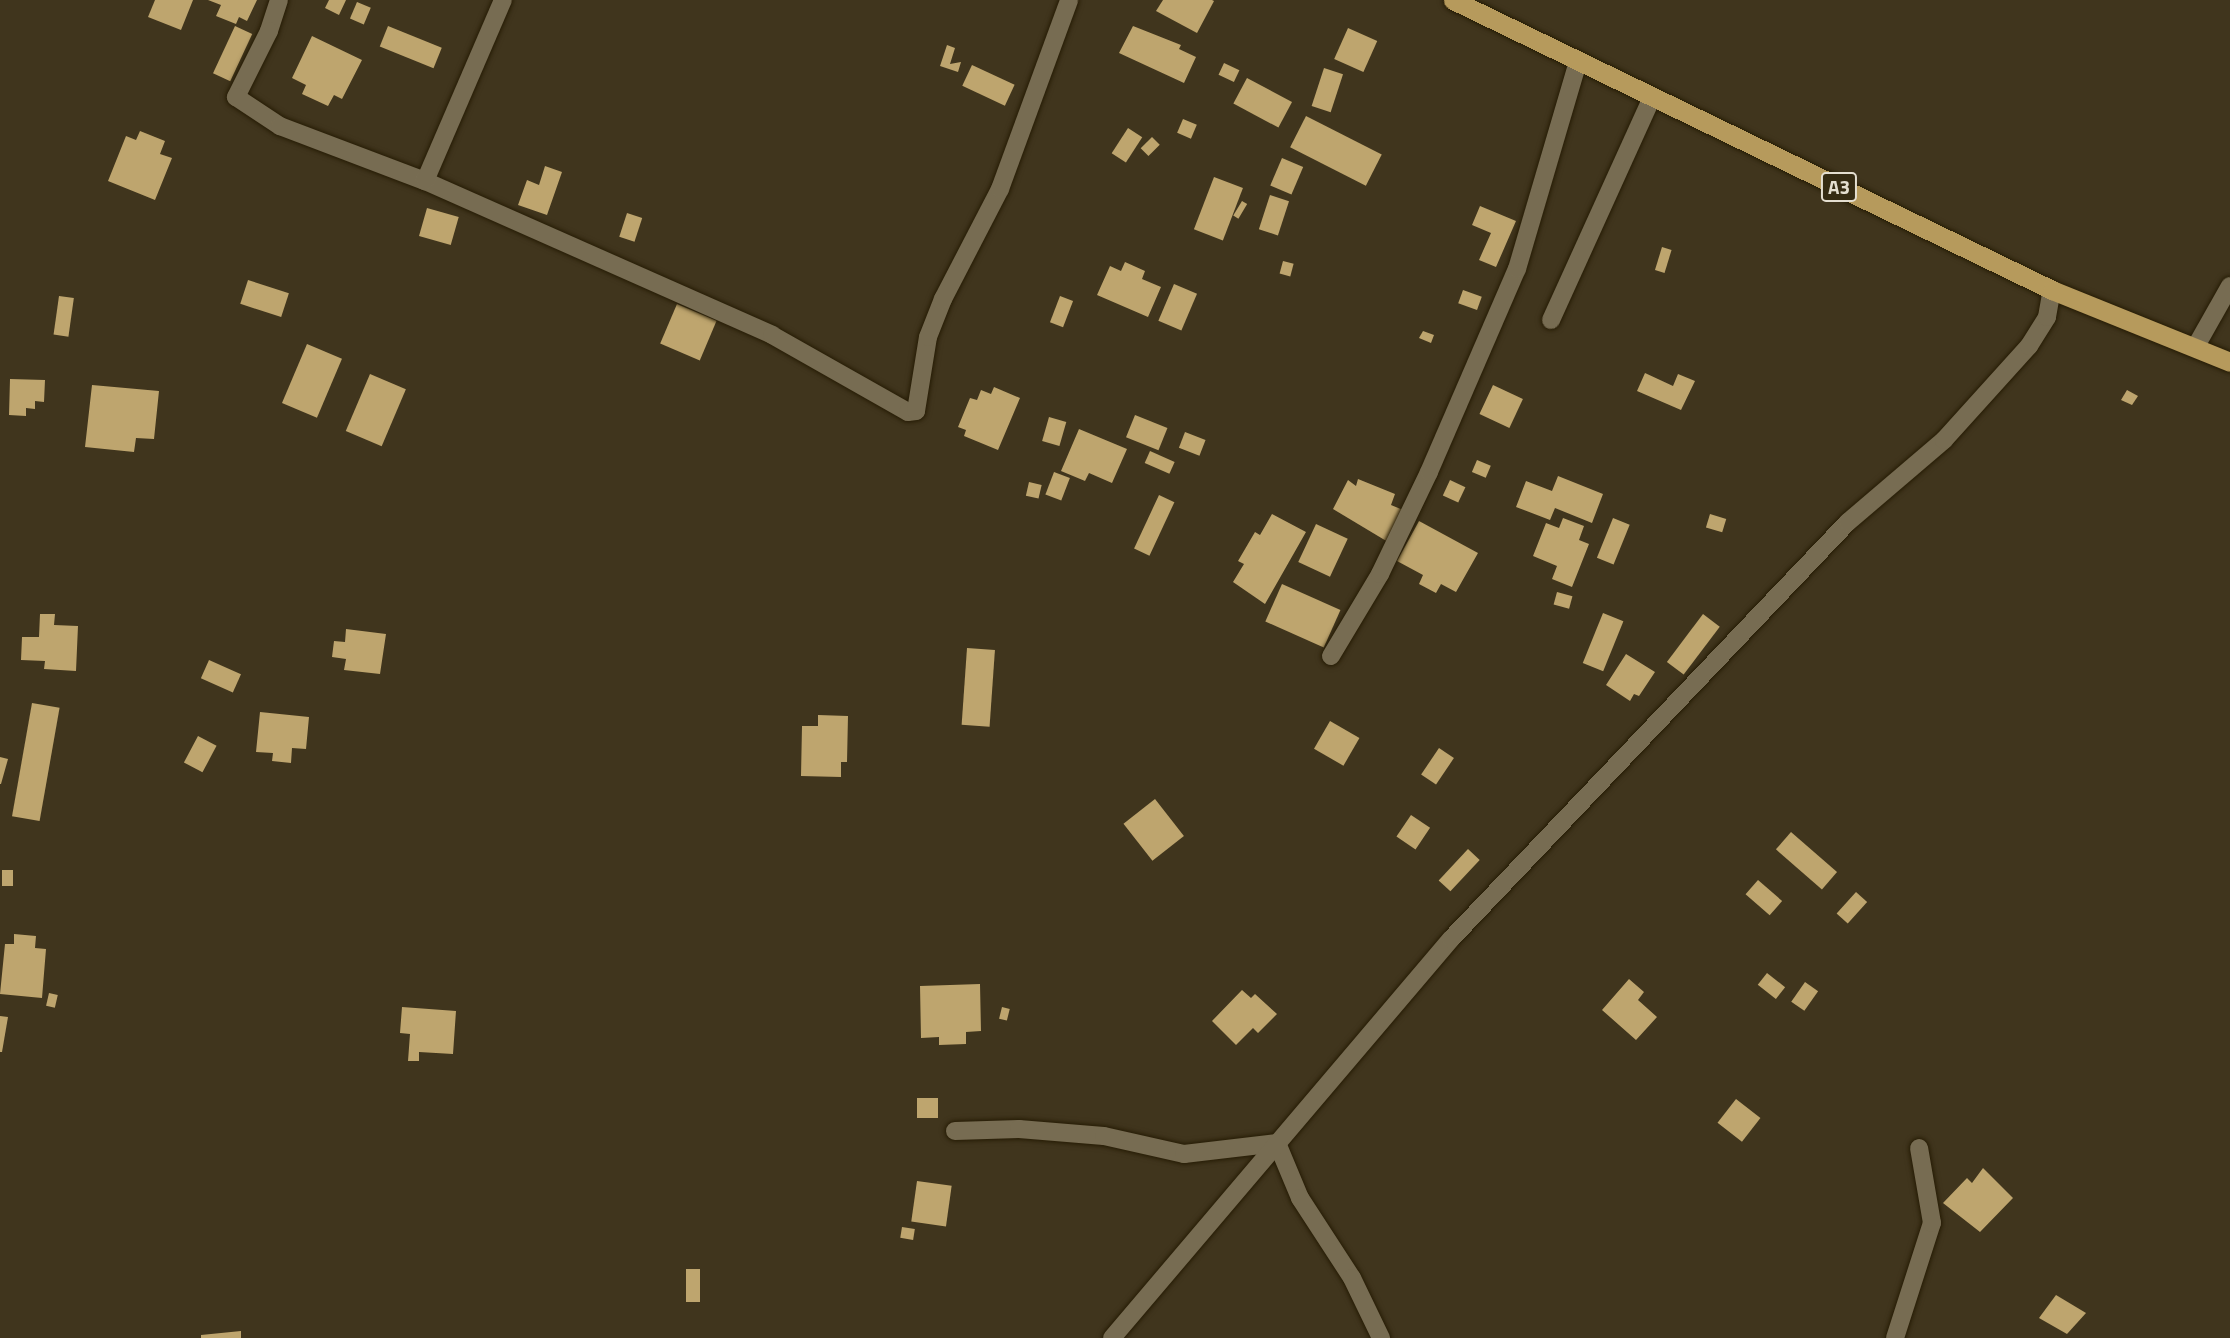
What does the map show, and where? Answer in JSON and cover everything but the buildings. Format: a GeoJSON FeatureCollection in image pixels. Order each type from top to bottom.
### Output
{"type":"FeatureCollection","features":[{"type":"Feature","properties":{"kind":"highway","name":"A3"},"geometry":{"type":"LineString","coordinates":[[1453,0],[2052,290],[2230,362]]}},
{"type":"Feature","properties":{"kind":"street"},"geometry":{"type":"LineString","coordinates":[[279,0],[269,31],[236,97],[280,126],[425,181],[772,335],[908,412],[916,411],[928,337],[943,299],[1000,189],[1069,0]]}},
{"type":"Feature","properties":{"kind":"street"},"geometry":{"type":"LineString","coordinates":[[425,181],[503,0]]}},
{"type":"Feature","properties":{"kind":"street"},"geometry":{"type":"LineString","coordinates":[[1331,656],[1380,573],[1429,472],[1517,269],[1578,62]]}},
{"type":"Feature","properties":{"kind":"street"},"geometry":{"type":"LineString","coordinates":[[1551,320],[1651,97]]}},
{"type":"Feature","properties":{"kind":"street"},"geometry":{"type":"LineString","coordinates":[[2196,346],[2230,286]]}},
{"type":"Feature","properties":{"kind":"street"},"geometry":{"type":"LineString","coordinates":[[1112,1338],[1451,939],[1848,522],[1944,440],[2038,335],[2047,317],[2052,290]]}},
{"type":"Feature","properties":{"kind":"street"},"geometry":{"type":"LineString","coordinates":[[956,1131],[1019,1129],[1104,1136],[1184,1154],[1277,1143]]}},
{"type":"Feature","properties":{"kind":"street"},"geometry":{"type":"LineString","coordinates":[[1277,1143],[1300,1198],[1352,1278],[1381,1338]]}},
{"type":"Feature","properties":{"kind":"street"},"geometry":{"type":"LineString","coordinates":[[1895,1338],[1932,1223],[1920,1148]]}}]}
